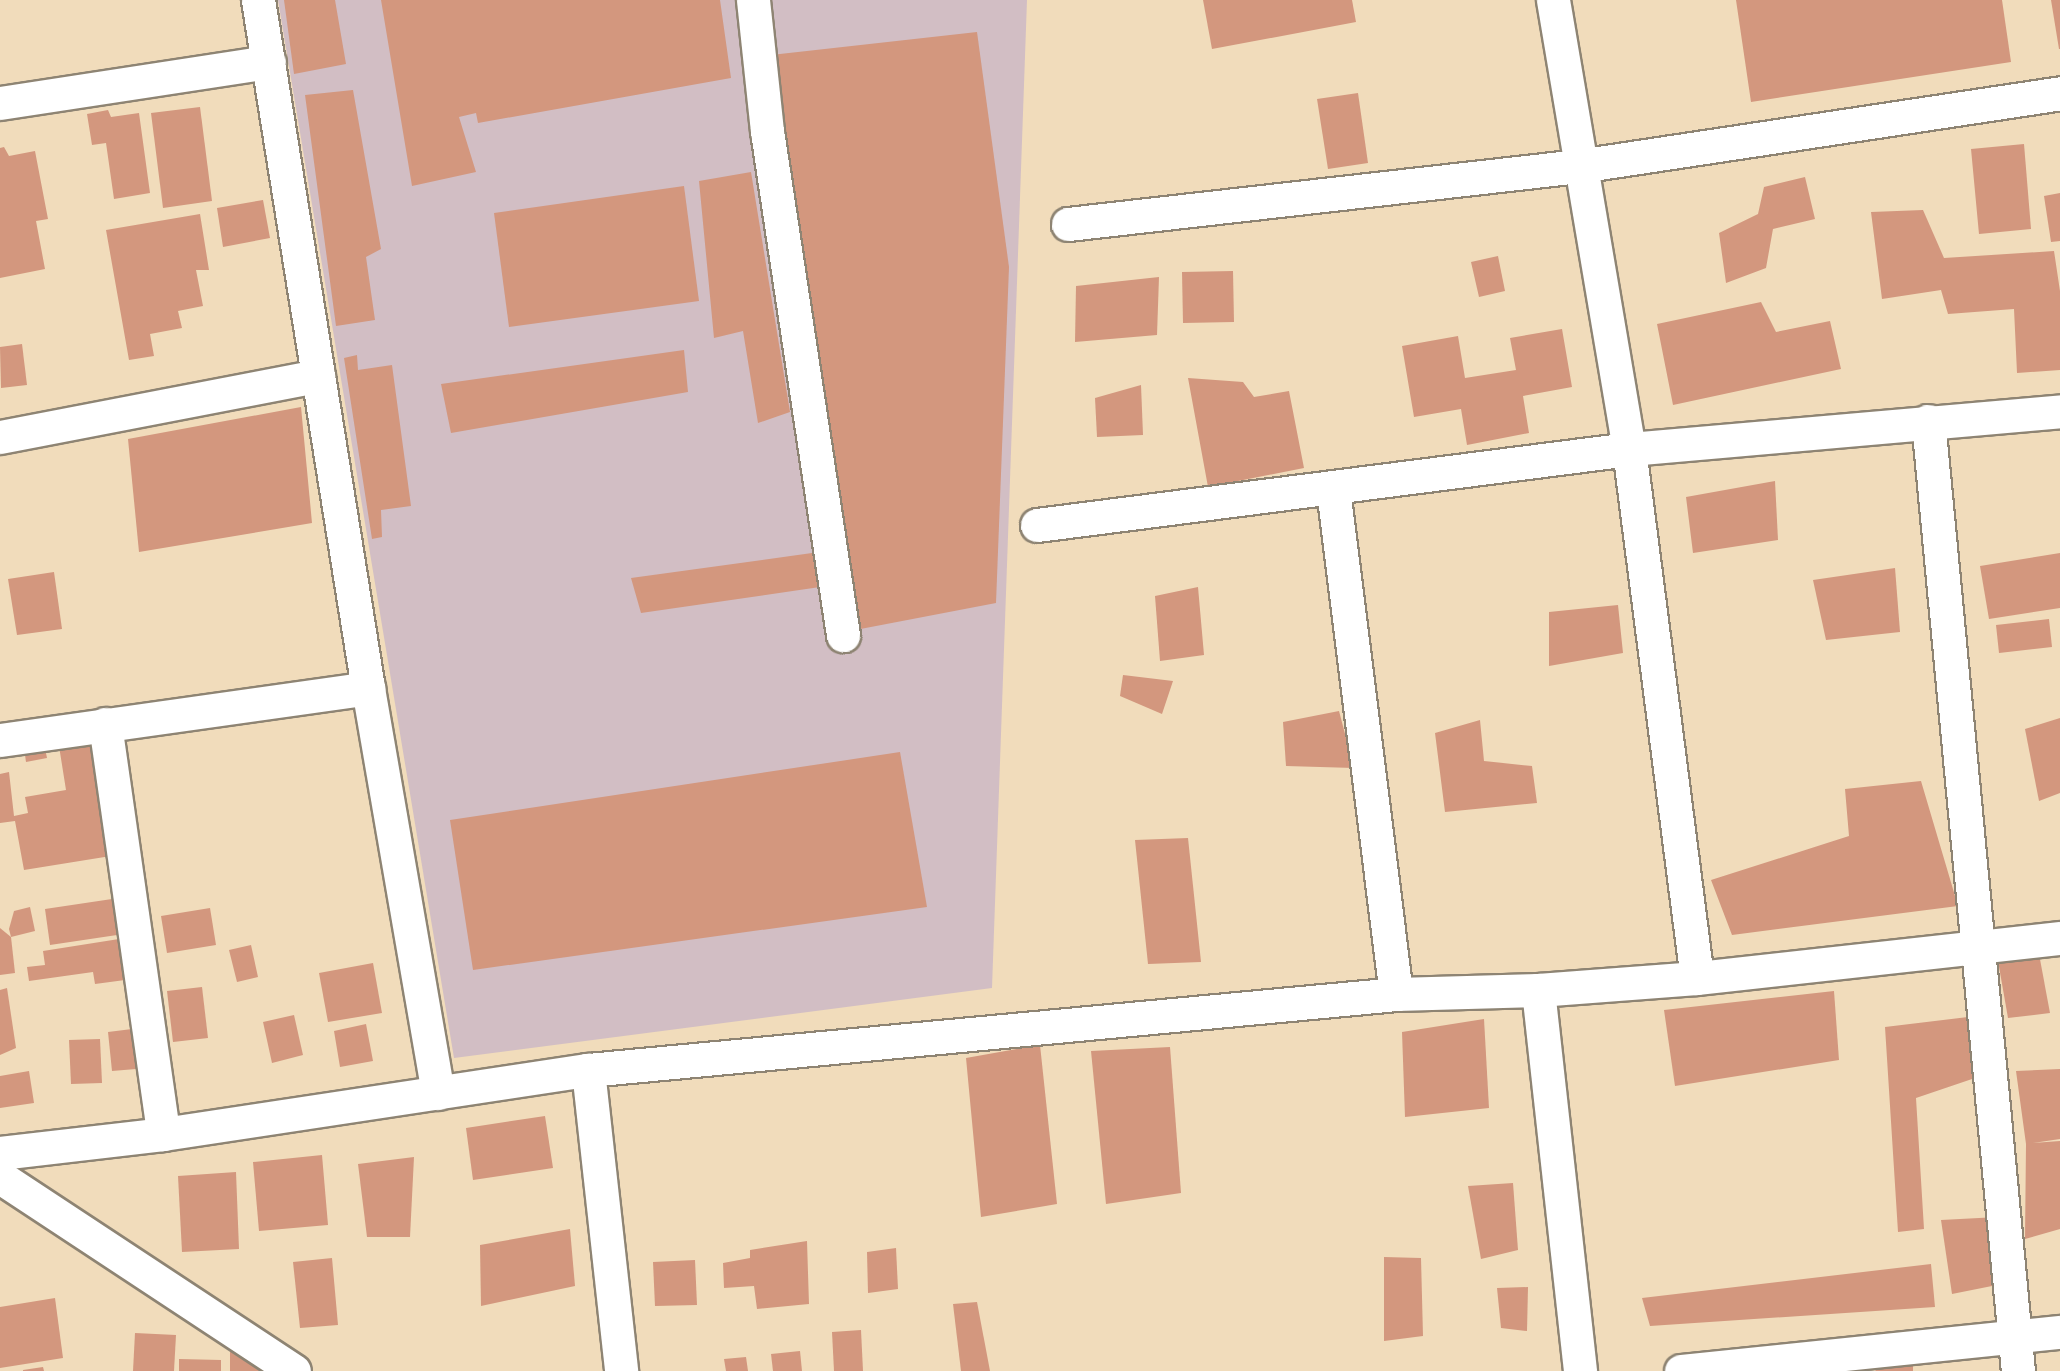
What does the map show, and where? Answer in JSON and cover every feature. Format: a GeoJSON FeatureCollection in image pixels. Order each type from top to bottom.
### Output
{"type":"FeatureCollection","features":[{"type":"Feature","properties":{"kind":"street"},"geometry":{"type":"LineString","coordinates":[[258,0],[368,688],[438,1093]]}},
{"type":"Feature","properties":{"kind":"street"},"geometry":{"type":"LineString","coordinates":[[753,0],[766,132],[843,635]]}},
{"type":"Feature","properties":{"kind":"street"},"geometry":{"type":"LineString","coordinates":[[1552,0],[1629,448],[1697,978]]}},
{"type":"Feature","properties":{"kind":"street"},"geometry":{"type":"LineString","coordinates":[[0,103],[269,62]]}},
{"type":"Feature","properties":{"kind":"street"},"geometry":{"type":"LineString","coordinates":[[1068,224],[1579,166],[2060,93]]}},
{"type":"Feature","properties":{"kind":"street"},"geometry":{"type":"LineString","coordinates":[[0,437],[318,376]]}},
{"type":"Feature","properties":{"kind":"street"},"geometry":{"type":"LineString","coordinates":[[1037,525],[1333,489],[1629,448],[2060,411]]}},
{"type":"Feature","properties":{"kind":"street"},"geometry":{"type":"LineString","coordinates":[[1928,421],[2018,1371]]}},
{"type":"Feature","properties":{"kind":"street"},"geometry":{"type":"LineString","coordinates":[[1333,489],[1396,994]]}},
{"type":"Feature","properties":{"kind":"street"},"geometry":{"type":"LineString","coordinates":[[0,740],[368,688]]}},
{"type":"Feature","properties":{"kind":"street"},"geometry":{"type":"LineString","coordinates":[[105,724],[162,1134]]}},
{"type":"Feature","properties":{"kind":"street"},"geometry":{"type":"LineString","coordinates":[[0,1153],[162,1134],[588,1070],[1396,994],[1538,990],[1697,978],[1976,945],[2060,938]]}},
{"type":"Feature","properties":{"kind":"street"},"geometry":{"type":"LineString","coordinates":[[1538,990],[1580,1371]]}},
{"type":"Feature","properties":{"kind":"street"},"geometry":{"type":"LineString","coordinates":[[588,1070],[621,1371]]}},
{"type":"Feature","properties":{"kind":"street"},"geometry":{"type":"LineString","coordinates":[[0,1177],[294,1371]]}},
{"type":"Feature","properties":{"kind":"street"},"geometry":{"type":"LineString","coordinates":[[1681,1371],[1816,1365],[2060,1332]]}},
{"type":"Feature","properties":{"kind":"shaded area"},"geometry":{"type":"Polygon","coordinates":[[[278,0],[1027,0],[992,988],[454,1058],[278,0]]]}},
{"type":"Feature","properties":{"kind":"building"},"geometry":{"type":"Polygon","coordinates":[[[284,0],[335,0],[346,64],[294,74],[284,0]]]}},
{"type":"Feature","properties":{"kind":"building"},"geometry":{"type":"Polygon","coordinates":[[[381,0],[720,0],[731,78],[478,123],[476,113],[459,117],[476,172],[412,186],[381,0]]]}},
{"type":"Feature","properties":{"kind":"building"},"geometry":{"type":"Polygon","coordinates":[[[1203,0],[1352,0],[1356,22],[1212,49],[1203,0]]]}},
{"type":"Feature","properties":{"kind":"building"},"geometry":{"type":"Polygon","coordinates":[[[1736,0],[2002,0],[2011,62],[1751,102],[1736,0]]]}},
{"type":"Feature","properties":{"kind":"building"},"geometry":{"type":"Polygon","coordinates":[[[2051,0],[2060,0],[2060,49],[2059,49],[2051,0]]]}},
{"type":"Feature","properties":{"kind":"building"},"geometry":{"type":"Polygon","coordinates":[[[977,32],[1009,267],[996,603],[850,631],[761,56],[977,32]]]}},
{"type":"Feature","properties":{"kind":"building"},"geometry":{"type":"Polygon","coordinates":[[[353,90],[381,249],[366,257],[375,320],[336,326],[305,95],[353,90]]]}},
{"type":"Feature","properties":{"kind":"building"},"geometry":{"type":"Polygon","coordinates":[[[1358,93],[1368,163],[1328,169],[1317,99],[1358,93]]]}},
{"type":"Feature","properties":{"kind":"building"},"geometry":{"type":"Polygon","coordinates":[[[200,107],[212,201],[163,208],[151,113],[200,107]]]}},
{"type":"Feature","properties":{"kind":"building"},"geometry":{"type":"Polygon","coordinates":[[[108,110],[111,117],[139,113],[150,193],[114,199],[106,143],[92,145],[87,114],[108,110]]]}},
{"type":"Feature","properties":{"kind":"building"},"geometry":{"type":"Polygon","coordinates":[[[2024,144],[2031,229],[1979,234],[1971,149],[2024,144]]]}},
{"type":"Feature","properties":{"kind":"building"},"geometry":{"type":"Polygon","coordinates":[[[4,147],[9,156],[35,151],[48,219],[36,221],[45,269],[0,278],[0,148],[4,147]]]}},
{"type":"Feature","properties":{"kind":"building"},"geometry":{"type":"Polygon","coordinates":[[[751,172],[790,412],[758,423],[743,331],[714,338],[699,181],[751,172]]]}},
{"type":"Feature","properties":{"kind":"building"},"geometry":{"type":"Polygon","coordinates":[[[1805,177],[1815,219],[1773,229],[1766,268],[1726,283],[1719,233],[1758,214],[1764,187],[1805,177]]]}},
{"type":"Feature","properties":{"kind":"building"},"geometry":{"type":"Polygon","coordinates":[[[684,186],[699,301],[509,327],[494,213],[684,186]]]}},
{"type":"Feature","properties":{"kind":"building"},"geometry":{"type":"Polygon","coordinates":[[[2060,193],[2060,241],[2051,242],[2044,196],[2060,193]]]}},
{"type":"Feature","properties":{"kind":"building"},"geometry":{"type":"Polygon","coordinates":[[[263,200],[270,238],[223,247],[217,208],[263,200]]]}},
{"type":"Feature","properties":{"kind":"building"},"geometry":{"type":"Polygon","coordinates":[[[1923,210],[1944,258],[2054,251],[2060,291],[2060,370],[2017,373],[2014,309],[1948,314],[1941,290],[1882,299],[1871,212],[1923,210]]]}},
{"type":"Feature","properties":{"kind":"building"},"geometry":{"type":"Polygon","coordinates":[[[200,214],[209,270],[196,270],[203,306],[178,311],[182,328],[150,334],[154,356],[129,360],[106,230],[200,214]]]}},
{"type":"Feature","properties":{"kind":"building"},"geometry":{"type":"Polygon","coordinates":[[[1498,256],[1505,291],[1479,297],[1471,262],[1498,256]]]}},
{"type":"Feature","properties":{"kind":"building"},"geometry":{"type":"Polygon","coordinates":[[[1233,271],[1234,322],[1183,323],[1182,272],[1233,271]]]}},
{"type":"Feature","properties":{"kind":"building"},"geometry":{"type":"Polygon","coordinates":[[[1159,277],[1157,335],[1075,342],[1076,286],[1159,277]]]}},
{"type":"Feature","properties":{"kind":"building"},"geometry":{"type":"Polygon","coordinates":[[[1761,302],[1776,332],[1830,321],[1841,369],[1673,405],[1657,324],[1761,302]]]}},
{"type":"Feature","properties":{"kind":"building"},"geometry":{"type":"Polygon","coordinates":[[[1562,329],[1572,387],[1523,396],[1529,433],[1467,445],[1461,409],[1414,417],[1402,346],[1458,336],[1465,378],[1516,370],[1510,338],[1562,329]]]}},
{"type":"Feature","properties":{"kind":"building"},"geometry":{"type":"Polygon","coordinates":[[[22,344],[27,385],[1,388],[0,347],[22,344]]]}},
{"type":"Feature","properties":{"kind":"building"},"geometry":{"type":"Polygon","coordinates":[[[684,350],[688,392],[451,433],[441,384],[684,350]]]}},
{"type":"Feature","properties":{"kind":"building"},"geometry":{"type":"Polygon","coordinates":[[[357,355],[358,370],[392,365],[411,506],[381,510],[382,537],[372,539],[344,358],[357,355]]]}},
{"type":"Feature","properties":{"kind":"building"},"geometry":{"type":"Polygon","coordinates":[[[1188,378],[1243,382],[1254,397],[1289,391],[1304,468],[1208,487],[1188,378]]]}},
{"type":"Feature","properties":{"kind":"building"},"geometry":{"type":"Polygon","coordinates":[[[1141,385],[1143,435],[1097,437],[1095,398],[1141,385]]]}},
{"type":"Feature","properties":{"kind":"building"},"geometry":{"type":"Polygon","coordinates":[[[301,407],[312,523],[139,552],[128,439],[301,407]]]}},
{"type":"Feature","properties":{"kind":"building"},"geometry":{"type":"Polygon","coordinates":[[[1775,481],[1778,540],[1693,553],[1686,497],[1775,481]]]}},
{"type":"Feature","properties":{"kind":"building"},"geometry":{"type":"Polygon","coordinates":[[[812,553],[820,587],[641,613],[631,578],[812,553]]]}},
{"type":"Feature","properties":{"kind":"building"},"geometry":{"type":"Polygon","coordinates":[[[2060,553],[2060,608],[1989,619],[1980,566],[2060,553]]]}},
{"type":"Feature","properties":{"kind":"building"},"geometry":{"type":"Polygon","coordinates":[[[1895,568],[1900,632],[1826,640],[1813,580],[1895,568]]]}},
{"type":"Feature","properties":{"kind":"building"},"geometry":{"type":"Polygon","coordinates":[[[54,572],[62,629],[17,635],[8,579],[54,572]]]}},
{"type":"Feature","properties":{"kind":"building"},"geometry":{"type":"Polygon","coordinates":[[[1198,587],[1204,655],[1160,661],[1155,596],[1198,587]]]}},
{"type":"Feature","properties":{"kind":"building"},"geometry":{"type":"Polygon","coordinates":[[[1618,605],[1623,653],[1549,666],[1549,612],[1618,605]]]}},
{"type":"Feature","properties":{"kind":"building"},"geometry":{"type":"Polygon","coordinates":[[[2049,619],[2052,647],[1999,653],[1996,625],[2049,619]]]}},
{"type":"Feature","properties":{"kind":"building"},"geometry":{"type":"Polygon","coordinates":[[[1123,675],[1173,681],[1162,714],[1120,696],[1123,675]]]}},
{"type":"Feature","properties":{"kind":"building"},"geometry":{"type":"Polygon","coordinates":[[[1339,711],[1354,768],[1286,766],[1283,722],[1339,711]]]}},
{"type":"Feature","properties":{"kind":"building"},"geometry":{"type":"Polygon","coordinates":[[[2060,718],[2060,793],[2039,801],[2025,729],[2060,718]]]}},
{"type":"Feature","properties":{"kind":"building"},"geometry":{"type":"Polygon","coordinates":[[[1480,720],[1484,761],[1532,766],[1537,803],[1445,812],[1435,733],[1480,720]]]}},
{"type":"Feature","properties":{"kind":"building"},"geometry":{"type":"Polygon","coordinates":[[[43,738],[47,758],[26,762],[23,741],[43,738]]]}},
{"type":"Feature","properties":{"kind":"building"},"geometry":{"type":"Polygon","coordinates":[[[98,739],[117,855],[24,870],[15,821],[0,823],[0,774],[9,772],[14,816],[28,813],[25,797],[66,790],[59,746],[98,739]]]}},
{"type":"Feature","properties":{"kind":"building"},"geometry":{"type":"Polygon","coordinates":[[[900,752],[927,907],[473,970],[450,820],[900,752]]]}},
{"type":"Feature","properties":{"kind":"building"},"geometry":{"type":"Polygon","coordinates":[[[1921,781],[1958,906],[1732,935],[1711,880],[1849,836],[1845,789],[1921,781]]]}},
{"type":"Feature","properties":{"kind":"building"},"geometry":{"type":"Polygon","coordinates":[[[1188,838],[1201,962],[1148,964],[1135,840],[1188,838]]]}},
{"type":"Feature","properties":{"kind":"building"},"geometry":{"type":"Polygon","coordinates":[[[112,899],[117,935],[50,945],[45,909],[112,899]]]}},
{"type":"Feature","properties":{"kind":"building"},"geometry":{"type":"Polygon","coordinates":[[[30,907],[35,931],[11,937],[9,929],[14,911],[30,907]]]}},
{"type":"Feature","properties":{"kind":"building"},"geometry":{"type":"Polygon","coordinates":[[[210,908],[216,945],[167,953],[161,916],[210,908]]]}},
{"type":"Feature","properties":{"kind":"building"},"geometry":{"type":"Polygon","coordinates":[[[0,928],[11,937],[15,973],[0,975],[0,928]]]}},
{"type":"Feature","properties":{"kind":"building"},"geometry":{"type":"Polygon","coordinates":[[[119,939],[125,980],[95,984],[93,972],[29,981],[27,967],[45,965],[43,951],[119,939]]]}},
{"type":"Feature","properties":{"kind":"building"},"geometry":{"type":"Polygon","coordinates":[[[251,945],[258,977],[237,982],[229,950],[251,945]]]}},
{"type":"Feature","properties":{"kind":"building"},"geometry":{"type":"Polygon","coordinates":[[[2039,954],[2050,1013],[2008,1018],[1998,961],[2039,954]]]}},
{"type":"Feature","properties":{"kind":"building"},"geometry":{"type":"Polygon","coordinates":[[[373,963],[382,1013],[328,1022],[319,973],[373,963]]]}},
{"type":"Feature","properties":{"kind":"building"},"geometry":{"type":"Polygon","coordinates":[[[202,987],[208,1038],[173,1042],[167,991],[202,987]]]}},
{"type":"Feature","properties":{"kind":"building"},"geometry":{"type":"Polygon","coordinates":[[[7,988],[16,1048],[0,1055],[0,990],[7,988]]]}},
{"type":"Feature","properties":{"kind":"building"},"geometry":{"type":"Polygon","coordinates":[[[1834,991],[1839,1060],[1675,1086],[1664,1010],[1834,991]]]}},
{"type":"Feature","properties":{"kind":"building"},"geometry":{"type":"Polygon","coordinates":[[[294,1015],[303,1055],[272,1063],[263,1022],[294,1015]]]}},
{"type":"Feature","properties":{"kind":"building"},"geometry":{"type":"Polygon","coordinates":[[[1968,1017],[1975,1078],[1916,1098],[1924,1229],[1898,1232],[1885,1027],[1968,1017]]]}},
{"type":"Feature","properties":{"kind":"building"},"geometry":{"type":"Polygon","coordinates":[[[1484,1019],[1489,1108],[1405,1117],[1402,1032],[1484,1019]]]}},
{"type":"Feature","properties":{"kind":"building"},"geometry":{"type":"Polygon","coordinates":[[[366,1024],[373,1061],[340,1067],[334,1031],[366,1024]]]}},
{"type":"Feature","properties":{"kind":"building"},"geometry":{"type":"Polygon","coordinates":[[[132,1029],[136,1069],[112,1071],[108,1032],[132,1029]]]}},
{"type":"Feature","properties":{"kind":"building"},"geometry":{"type":"Polygon","coordinates":[[[100,1039],[102,1083],[71,1084],[69,1040],[100,1039]]]}},
{"type":"Feature","properties":{"kind":"building"},"geometry":{"type":"Polygon","coordinates":[[[1040,1045],[1057,1204],[981,1217],[966,1058],[1040,1045]]]}},
{"type":"Feature","properties":{"kind":"building"},"geometry":{"type":"Polygon","coordinates":[[[1170,1047],[1181,1193],[1106,1204],[1091,1051],[1170,1047]]]}},
{"type":"Feature","properties":{"kind":"building"},"geometry":{"type":"Polygon","coordinates":[[[2060,1069],[2060,1139],[2033,1143],[2060,1141],[2060,1229],[2025,1239],[2026,1144],[2016,1071],[2060,1069]]]}},
{"type":"Feature","properties":{"kind":"building"},"geometry":{"type":"Polygon","coordinates":[[[29,1071],[34,1103],[0,1108],[0,1076],[29,1071]]]}},
{"type":"Feature","properties":{"kind":"building"},"geometry":{"type":"Polygon","coordinates":[[[545,1116],[553,1168],[473,1180],[466,1128],[545,1116]]]}},
{"type":"Feature","properties":{"kind":"building"},"geometry":{"type":"Polygon","coordinates":[[[322,1155],[328,1225],[259,1231],[253,1162],[322,1155]]]}},
{"type":"Feature","properties":{"kind":"building"},"geometry":{"type":"Polygon","coordinates":[[[414,1157],[410,1237],[367,1237],[358,1164],[414,1157]]]}},
{"type":"Feature","properties":{"kind":"building"},"geometry":{"type":"Polygon","coordinates":[[[236,1172],[239,1249],[182,1252],[178,1176],[236,1172]]]}},
{"type":"Feature","properties":{"kind":"building"},"geometry":{"type":"Polygon","coordinates":[[[1513,1183],[1518,1250],[1481,1259],[1468,1186],[1513,1183]]]}},
{"type":"Feature","properties":{"kind":"building"},"geometry":{"type":"Polygon","coordinates":[[[1998,1217],[2002,1284],[1952,1294],[1941,1220],[1998,1217]]]}},
{"type":"Feature","properties":{"kind":"building"},"geometry":{"type":"Polygon","coordinates":[[[570,1229],[575,1286],[481,1306],[480,1245],[570,1229]]]}},
{"type":"Feature","properties":{"kind":"building"},"geometry":{"type":"Polygon","coordinates":[[[807,1241],[809,1304],[757,1309],[754,1286],[724,1288],[723,1263],[750,1258],[750,1250],[807,1241]]]}},
{"type":"Feature","properties":{"kind":"building"},"geometry":{"type":"Polygon","coordinates":[[[896,1248],[898,1289],[868,1293],[867,1252],[896,1248]]]}},
{"type":"Feature","properties":{"kind":"building"},"geometry":{"type":"Polygon","coordinates":[[[1384,1257],[1421,1258],[1423,1336],[1384,1341],[1384,1257]]]}},
{"type":"Feature","properties":{"kind":"building"},"geometry":{"type":"Polygon","coordinates":[[[332,1258],[338,1325],[300,1328],[293,1262],[332,1258]]]}},
{"type":"Feature","properties":{"kind":"building"},"geometry":{"type":"Polygon","coordinates":[[[695,1260],[697,1305],[655,1306],[653,1262],[695,1260]]]}},
{"type":"Feature","properties":{"kind":"building"},"geometry":{"type":"Polygon","coordinates":[[[1931,1264],[1935,1307],[1650,1326],[1642,1298],[1931,1264]]]}},
{"type":"Feature","properties":{"kind":"building"},"geometry":{"type":"Polygon","coordinates":[[[1528,1287],[1527,1331],[1501,1328],[1497,1288],[1528,1287]]]}},
{"type":"Feature","properties":{"kind":"building"},"geometry":{"type":"Polygon","coordinates":[[[55,1298],[63,1358],[0,1368],[0,1307],[55,1298]]]}},
{"type":"Feature","properties":{"kind":"building"},"geometry":{"type":"Polygon","coordinates":[[[977,1302],[990,1371],[961,1371],[953,1304],[977,1302]]]}},
{"type":"Feature","properties":{"kind":"building"},"geometry":{"type":"Polygon","coordinates":[[[861,1330],[863,1371],[834,1371],[832,1332],[861,1330]]]}},
{"type":"Feature","properties":{"kind":"building"},"geometry":{"type":"Polygon","coordinates":[[[135,1333],[176,1335],[174,1371],[133,1371],[135,1333]]]}},
{"type":"Feature","properties":{"kind":"building"},"geometry":{"type":"Polygon","coordinates":[[[230,1345],[272,1371],[230,1371],[230,1345]]]}},
{"type":"Feature","properties":{"kind":"building"},"geometry":{"type":"Polygon","coordinates":[[[800,1351],[802,1371],[773,1371],[771,1354],[800,1351]]]}},
{"type":"Feature","properties":{"kind":"building"},"geometry":{"type":"Polygon","coordinates":[[[746,1357],[748,1371],[726,1371],[724,1359],[746,1357]]]}},
{"type":"Feature","properties":{"kind":"building"},"geometry":{"type":"Polygon","coordinates":[[[179,1359],[221,1360],[221,1371],[179,1371],[179,1359]]]}},
{"type":"Feature","properties":{"kind":"building"},"geometry":{"type":"Polygon","coordinates":[[[1913,1363],[1913,1371],[1875,1370],[1913,1363]]]}},
{"type":"Feature","properties":{"kind":"building"},"geometry":{"type":"Polygon","coordinates":[[[43,1367],[44,1371],[23,1371],[23,1370],[43,1367]]]}}]}
